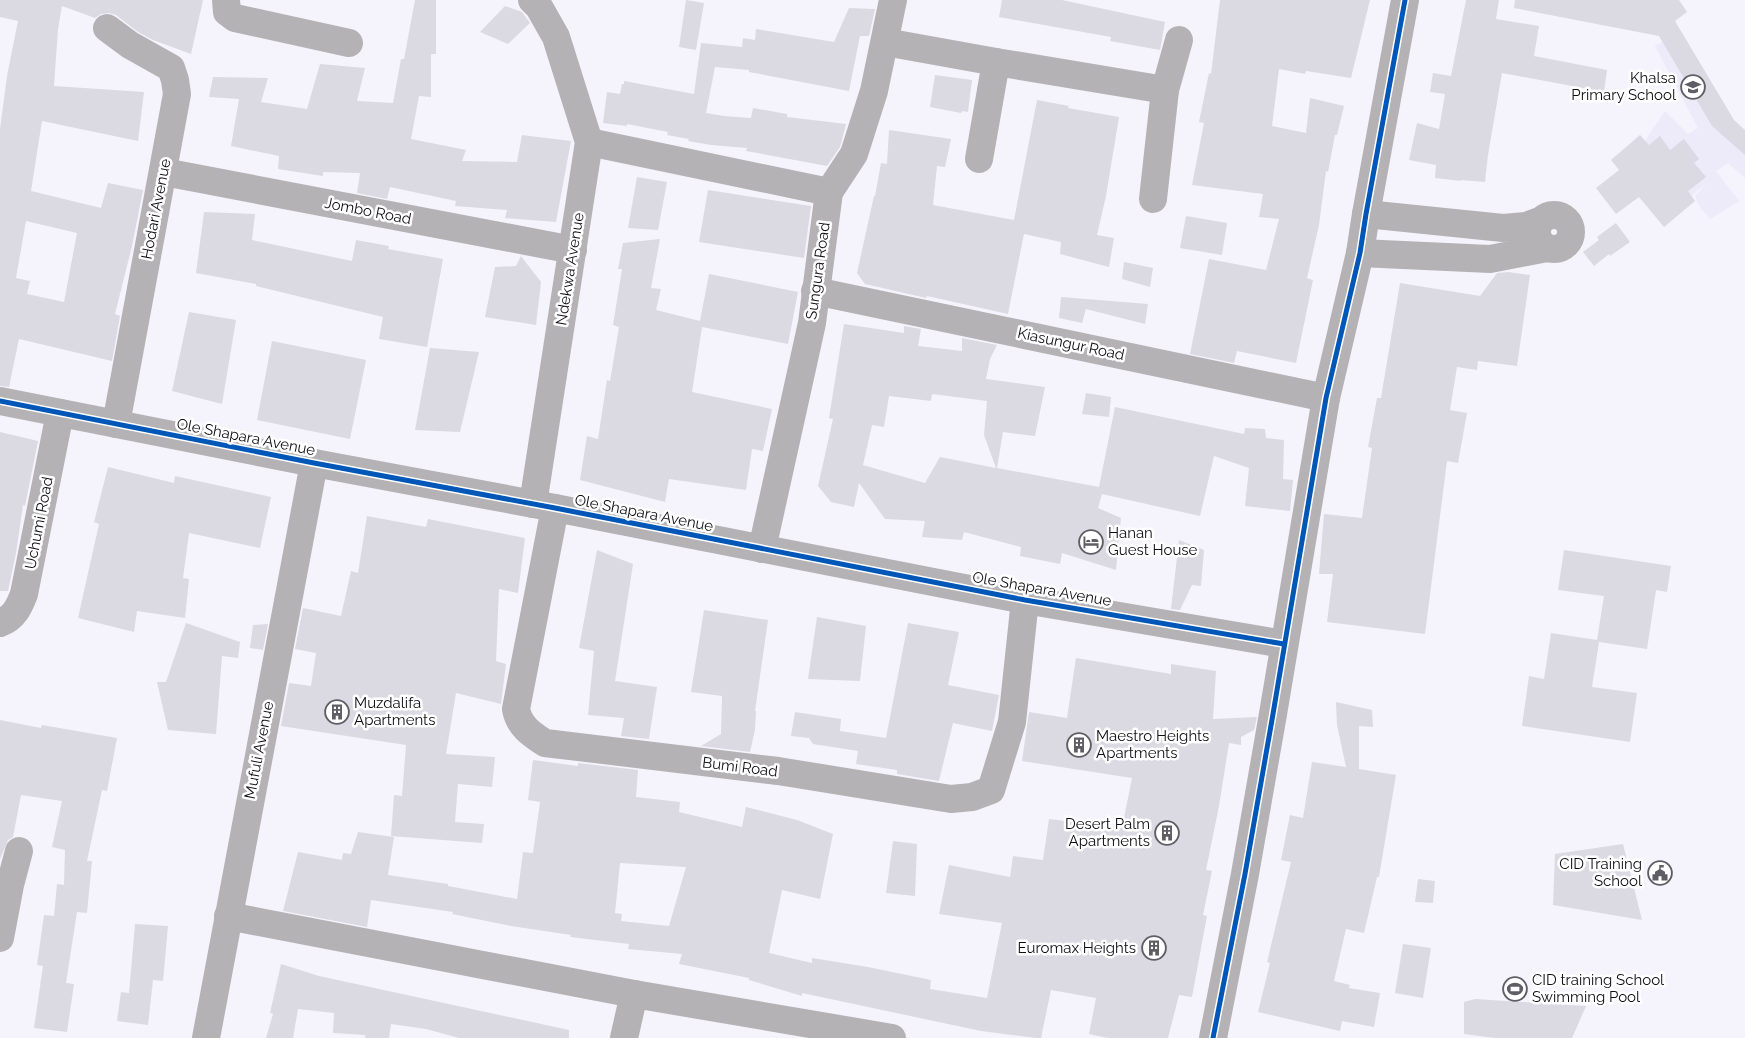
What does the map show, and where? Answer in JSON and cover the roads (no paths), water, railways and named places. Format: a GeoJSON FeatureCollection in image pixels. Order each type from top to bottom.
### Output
{"type":"FeatureCollection","features":[{"type":"Feature","properties":{"kind":"street"},"geometry":{"type":"LineString","coordinates":[[226,0],[227,12],[235,18],[349,43]]}},
{"type":"Feature","properties":{"kind":"street","name":"Ndekwa Avenue"},"geometry":{"type":"LineString","coordinates":[[532,0],[539,6],[556,37],[589,142],[573,250],[544,506]]}},
{"type":"Feature","properties":{"kind":"street","name":"Sungura Road"},"geometry":{"type":"LineString","coordinates":[[762,549],[812,322],[828,192],[854,154],[874,91],[893,0]]}},
{"type":"Feature","properties":{"kind":"street"},"geometry":{"type":"LineString","coordinates":[[1213,1038],[1274,714],[1326,398],[1360,253],[1405,0]]}},
{"type":"Feature","properties":{"kind":"street","name":"Hodari Avenue"},"geometry":{"type":"LineString","coordinates":[[107,28],[130,45],[171,68],[177,94],[116,424]]}},
{"type":"Feature","properties":{"kind":"street"},"geometry":{"type":"LineString","coordinates":[[1152,199],[1165,90],[1179,40]]}},
{"type":"Feature","properties":{"kind":"street"},"geometry":{"type":"LineString","coordinates":[[885,42],[1165,90]]}},
{"type":"Feature","properties":{"kind":"street"},"geometry":{"type":"LineString","coordinates":[[979,159],[996,62]]}},
{"type":"Feature","properties":{"kind":"street"},"geometry":{"type":"LineString","coordinates":[[589,142],[828,192]]}},
{"type":"Feature","properties":{"kind":"street","name":"Jombo Road"},"geometry":{"type":"LineString","coordinates":[[164,172],[573,250]]}},
{"type":"Feature","properties":{"kind":"street"},"geometry":{"type":"LineString","coordinates":[[1360,253],[1490,259],[1547,248],[1537,237],[1540,221],[1526,226],[1504,228],[1366,214]]}},
{"type":"Feature","properties":{"kind":"street","name":"Kiasungur Road"},"geometry":{"type":"LineString","coordinates":[[815,291],[1326,398]]}},
{"type":"Feature","properties":{"kind":"street","name":"Ole Shapara Avenue"},"geometry":{"type":"LineString","coordinates":[[0,401],[1025,600],[1284,644]]}},
{"type":"Feature","properties":{"kind":"street","name":"Uchumi Road"},"geometry":{"type":"LineString","coordinates":[[0,623],[7,620],[18,610],[24,594],[60,413]]}},
{"type":"Feature","properties":{"kind":"street","name":"Mufuli Avenue"},"geometry":{"type":"LineString","coordinates":[[206,1038],[314,463]]}},
{"type":"Feature","properties":{"kind":"street","name":"Bumi Road"},"geometry":{"type":"LineString","coordinates":[[544,506],[516,709],[518,719],[529,733],[545,742],[778,771],[951,799],[972,797],[991,790],[1012,722],[1025,600]]}},
{"type":"Feature","properties":{"kind":"street"},"geometry":{"type":"LineString","coordinates":[[0,938],[5,884],[19,851]]}},
{"type":"Feature","properties":{"kind":"street"},"geometry":{"type":"LineString","coordinates":[[228,916],[634,994],[892,1038]]}},
{"type":"Feature","properties":{"kind":"street"},"geometry":{"type":"LineString","coordinates":[[624,1038],[634,994]]}},
{"type":"Feature","properties":{"kind":"place","name":"Khalsa Primary School"},"geometry":{"type":"Point","coordinates":[1693,87]}},
{"type":"Feature","properties":{"kind":"place","name":"Hanan Guest House"},"geometry":{"type":"Point","coordinates":[1091,542]}},
{"type":"Feature","properties":{"kind":"place","name":"Muzdalifa Apartments"},"geometry":{"type":"Point","coordinates":[337,712]}},
{"type":"Feature","properties":{"kind":"place","name":"Maestro Heights Apartments"},"geometry":{"type":"Point","coordinates":[1079,745]}},
{"type":"Feature","properties":{"kind":"place","name":"Desert Palm Apartments"},"geometry":{"type":"Point","coordinates":[1167,833]}},
{"type":"Feature","properties":{"kind":"place","name":"CID Training School"},"geometry":{"type":"Point","coordinates":[1660,873]}},
{"type":"Feature","properties":{"kind":"place","name":"Euromax Heights"},"geometry":{"type":"Point","coordinates":[1154,948]}},
{"type":"Feature","properties":{"kind":"place","name":"CID training School Swimming Pool"},"geometry":{"type":"Point","coordinates":[1515,989]}}]}
